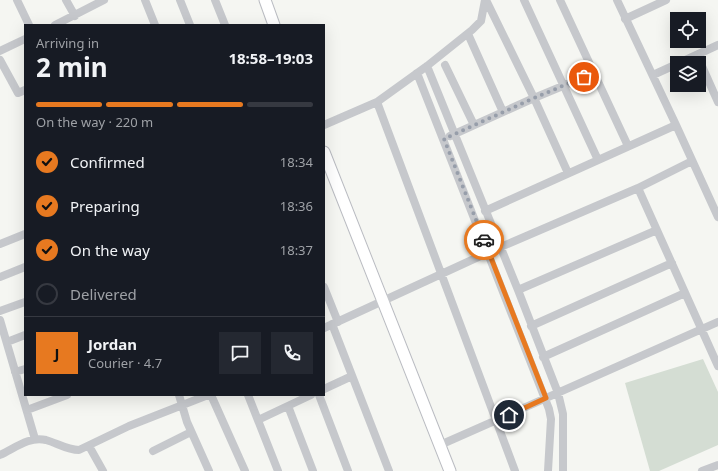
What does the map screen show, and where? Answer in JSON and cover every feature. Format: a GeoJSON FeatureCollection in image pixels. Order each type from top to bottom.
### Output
{"type":"FeatureCollection","features":[{"type":"Feature","properties":{"kind":"street"},"geometry":{"type":"LineString","coordinates":[[16,0],[28,24]]}},
{"type":"Feature","properties":{"kind":"street"},"geometry":{"type":"LineString","coordinates":[[66,0],[75,16]]}},
{"type":"Feature","properties":{"kind":"street"},"geometry":{"type":"LineString","coordinates":[[57,24],[104,0]]}},
{"type":"Feature","properties":{"kind":"street"},"geometry":{"type":"LineString","coordinates":[[145,0],[155,24]]}},
{"type":"Feature","properties":{"kind":"street"},"geometry":{"type":"LineString","coordinates":[[180,0],[190,24]]}},
{"type":"Feature","properties":{"kind":"street"},"geometry":{"type":"LineString","coordinates":[[215,0],[226,24]]}},
{"type":"Feature","properties":{"kind":"street"},"geometry":{"type":"LineString","coordinates":[[265,0],[274,24]]}},
{"type":"Feature","properties":{"kind":"street"},"geometry":{"type":"LineString","coordinates":[[325,125],[377,102],[427,66],[468,34],[481,21],[486,0]]}},
{"type":"Feature","properties":{"kind":"street"},"geometry":{"type":"LineString","coordinates":[[486,0],[534,98],[568,173]]}},
{"type":"Feature","properties":{"kind":"street"},"geometry":{"type":"LineString","coordinates":[[524,0],[598,160]]}},
{"type":"Feature","properties":{"kind":"street"},"geometry":{"type":"LineString","coordinates":[[560,0],[628,146]]}},
{"type":"Feature","properties":{"kind":"street"},"geometry":{"type":"LineString","coordinates":[[617,0],[718,218]]}},
{"type":"Feature","properties":{"kind":"street"},"geometry":{"type":"LineString","coordinates":[[625,19],[666,0]]}},
{"type":"Feature","properties":{"kind":"street"},"geometry":{"type":"LineString","coordinates":[[468,34],[503,112]]}},
{"type":"Feature","properties":{"kind":"street"},"geometry":{"type":"LineString","coordinates":[[0,51],[24,39]]}},
{"type":"Feature","properties":{"kind":"street"},"geometry":{"type":"LineString","coordinates":[[718,45],[696,55],[718,102]]}},
{"type":"Feature","properties":{"kind":"street"},"geometry":{"type":"LineString","coordinates":[[0,60],[18,93],[24,90]]}},
{"type":"Feature","properties":{"kind":"street"},"geometry":{"type":"LineString","coordinates":[[445,64],[474,124]]}},
{"type":"Feature","properties":{"kind":"street"},"geometry":{"type":"LineString","coordinates":[[427,66],[558,393],[563,414],[563,471]]}},
{"type":"Feature","properties":{"kind":"street"},"geometry":{"type":"LineString","coordinates":[[653,75],[670,67]]}},
{"type":"Feature","properties":{"kind":"street"},"geometry":{"type":"LineString","coordinates":[[417,73],[546,398],[551,419],[548,471]]}},
{"type":"Feature","properties":{"kind":"street"},"geometry":{"type":"LineString","coordinates":[[444,139],[474,124],[594,73]]}},
{"type":"Feature","properties":{"kind":"street"},"geometry":{"type":"LineString","coordinates":[[377,102],[515,471]]}},
{"type":"Feature","properties":{"kind":"street"},"geometry":{"type":"LineString","coordinates":[[485,211],[676,125]]}},
{"type":"Feature","properties":{"kind":"street"},"geometry":{"type":"LineString","coordinates":[[325,155],[450,471]]}},
{"type":"Feature","properties":{"kind":"street"},"geometry":{"type":"LineString","coordinates":[[331,325],[489,252],[638,188],[692,160]]}},
{"type":"Feature","properties":{"kind":"street"},"geometry":{"type":"LineString","coordinates":[[638,188],[718,366]]}},
{"type":"Feature","properties":{"kind":"street"},"geometry":{"type":"LineString","coordinates":[[518,290],[657,230]]}},
{"type":"Feature","properties":{"kind":"street"},"geometry":{"type":"LineString","coordinates":[[0,244],[24,234]]}},
{"type":"Feature","properties":{"kind":"street"},"geometry":{"type":"LineString","coordinates":[[531,326],[672,263]]}},
{"type":"Feature","properties":{"kind":"street"},"geometry":{"type":"LineString","coordinates":[[0,276],[24,267]]}},
{"type":"Feature","properties":{"kind":"street"},"geometry":{"type":"LineString","coordinates":[[325,292],[331,325],[389,471]]}},
{"type":"Feature","properties":{"kind":"street"},"geometry":{"type":"LineString","coordinates":[[543,357],[685,293]]}},
{"type":"Feature","properties":{"kind":"street"},"geometry":{"type":"LineString","coordinates":[[0,311],[24,302]]}},
{"type":"Feature","properties":{"kind":"street"},"geometry":{"type":"LineString","coordinates":[[0,320],[36,439]]}},
{"type":"Feature","properties":{"kind":"street"},"geometry":{"type":"LineString","coordinates":[[440,445],[718,322]]}},
{"type":"Feature","properties":{"kind":"street"},"geometry":{"type":"LineString","coordinates":[[7,342],[24,335]]}},
{"type":"Feature","properties":{"kind":"street"},"geometry":{"type":"LineString","coordinates":[[16,372],[24,369]]}},
{"type":"Feature","properties":{"kind":"street"},"geometry":{"type":"LineString","coordinates":[[325,389],[352,376]]}},
{"type":"Feature","properties":{"kind":"street"},"geometry":{"type":"LineString","coordinates":[[27,410],[64,396]]}},
{"type":"Feature","properties":{"kind":"street"},"geometry":{"type":"LineString","coordinates":[[179,396],[191,432],[209,471]]}},
{"type":"Feature","properties":{"kind":"street"},"geometry":{"type":"LineString","coordinates":[[0,455],[20,444],[36,439],[46,440],[73,450],[79,450],[129,426],[205,396]]}},
{"type":"Feature","properties":{"kind":"street"},"geometry":{"type":"LineString","coordinates":[[211,396],[244,471]]}},
{"type":"Feature","properties":{"kind":"street"},"geometry":{"type":"LineString","coordinates":[[248,396],[278,471]]}},
{"type":"Feature","properties":{"kind":"street"},"geometry":{"type":"LineString","coordinates":[[258,420],[309,396]]}},
{"type":"Feature","properties":{"kind":"street"},"geometry":{"type":"LineString","coordinates":[[319,396],[348,471]]}},
{"type":"Feature","properties":{"kind":"street"},"geometry":{"type":"LineString","coordinates":[[288,406],[314,471]]}},
{"type":"Feature","properties":{"kind":"street"},"geometry":{"type":"LineString","coordinates":[[153,451],[191,432]]}},
{"type":"Feature","properties":{"kind":"street"},"geometry":{"type":"LineString","coordinates":[[89,446],[103,471]]}},
{"type":"Feature","properties":{"kind":"street"},"geometry":{"type":"LineString","coordinates":[[702,471],[718,464]]}},
{"type":"Feature","properties":{"kind":"shaded area"},"geometry":{"type":"Polygon","coordinates":[[[703,359],[718,392],[718,445],[659,471],[650,471],[625,383],[703,359]]]}},
{"type":"Feature","properties":{"kind":"way so far"},"geometry":{"type":"LineString","coordinates":[[484,240],[444,139],[474,124],[584,77]]}},
{"type":"Feature","properties":{"kind":"route"},"geometry":{"type":"LineString","coordinates":[[484,240],[546,398],[509,415]]}}]}
